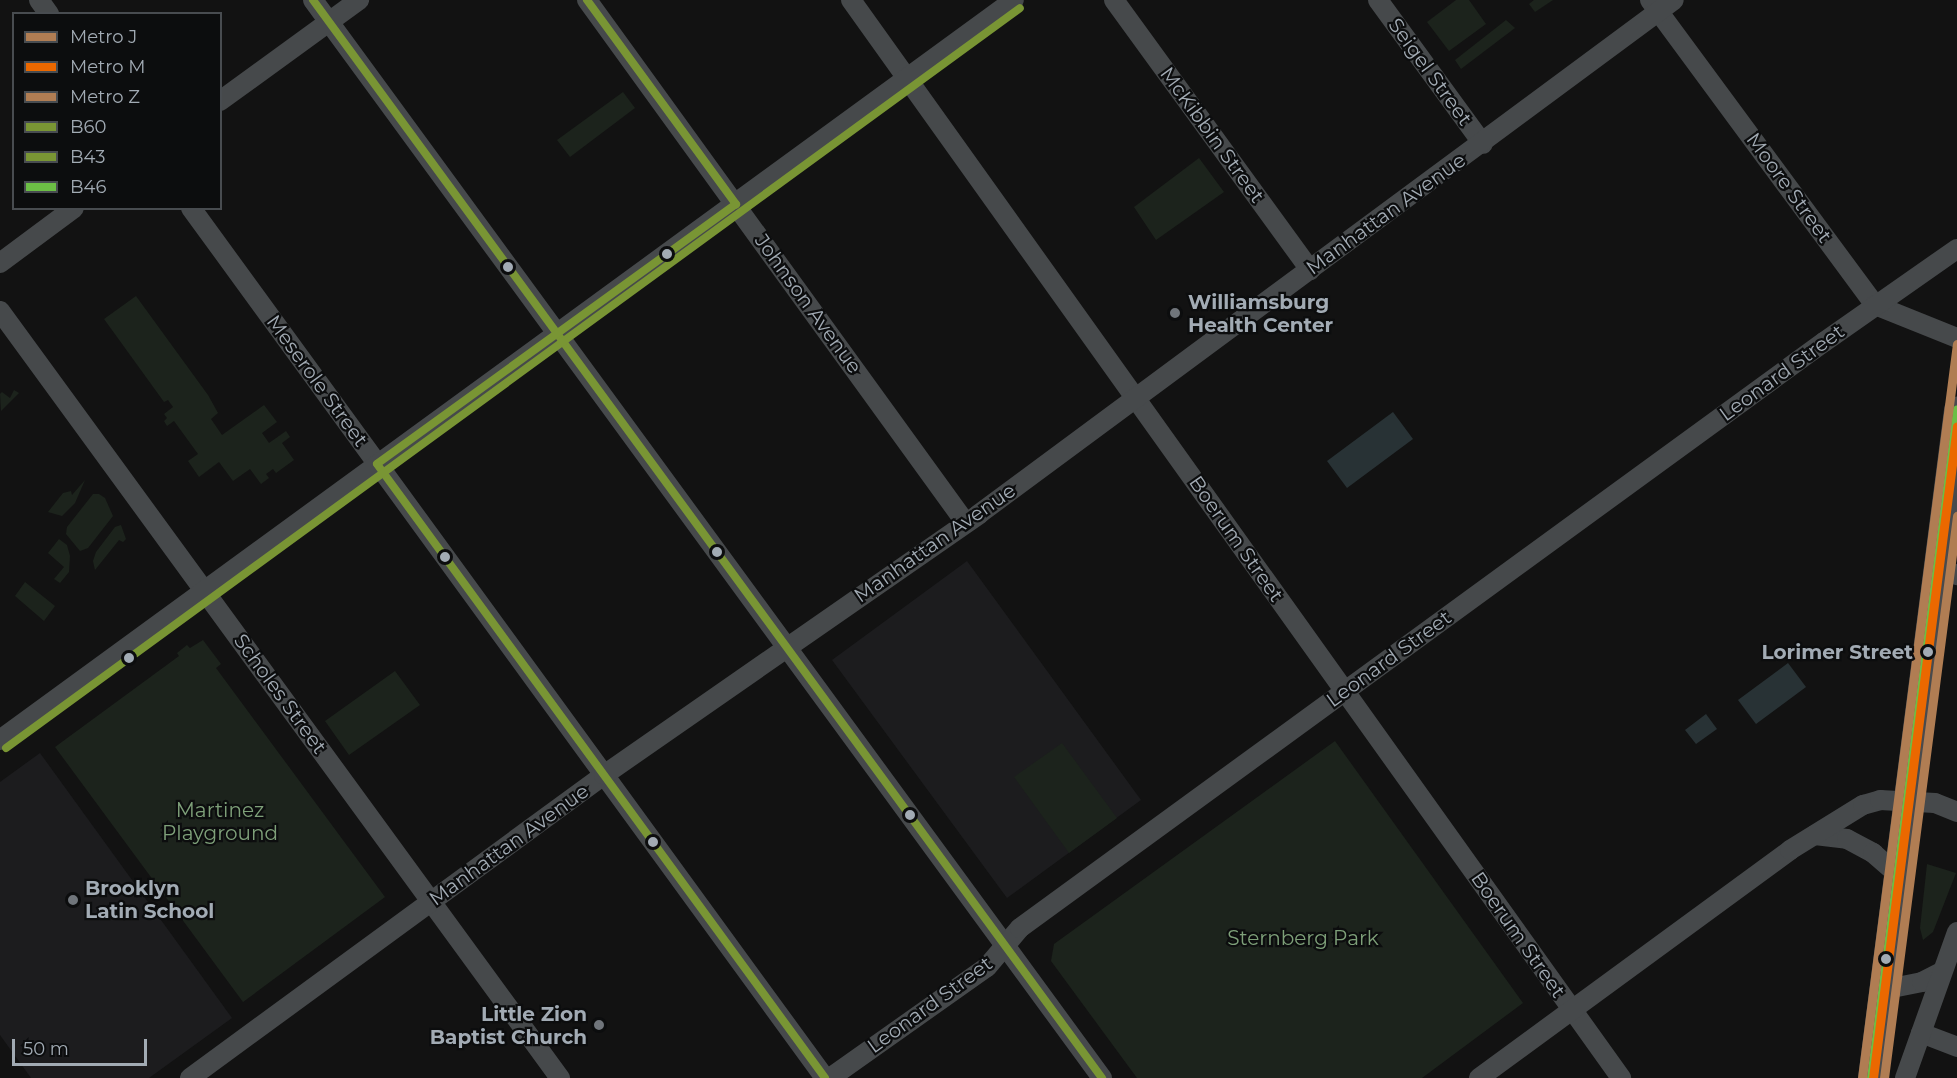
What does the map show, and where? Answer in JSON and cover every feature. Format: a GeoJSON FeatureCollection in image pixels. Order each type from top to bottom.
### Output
{"type":"FeatureCollection","features":[{"type":"Feature","properties":{"kind":"main road"},"geometry":{"type":"LineString","coordinates":[[1871,1078],[1907,802],[1947,571],[1957,410]]}},
{"type":"Feature","properties":{"kind":"street"},"geometry":{"type":"LineString","coordinates":[[313,0],[1102,1078]]}},
{"type":"Feature","properties":{"kind":"street"},"geometry":{"type":"LineString","coordinates":[[222,100],[359,0]]}},
{"type":"Feature","properties":{"kind":"street","name":"Johnson Avenue"},"geometry":{"type":"LineString","coordinates":[[587,0],[965,522]]}},
{"type":"Feature","properties":{"kind":"street","name":"Boerum Street"},"geometry":{"type":"LineString","coordinates":[[851,0],[1621,1078]]}},
{"type":"Feature","properties":{"kind":"street"},"geometry":{"type":"LineString","coordinates":[[0,740],[1014,0]]}},
{"type":"Feature","properties":{"kind":"street","name":"McKibbin Street"},"geometry":{"type":"LineString","coordinates":[[1114,0],[1310,270]]}},
{"type":"Feature","properties":{"kind":"street","name":"Seigel Street"},"geometry":{"type":"LineString","coordinates":[[1378,0],[1483,144]]}},
{"type":"Feature","properties":{"kind":"street","name":"Manhattan Avenue"},"geometry":{"type":"LineString","coordinates":[[190,1078],[604,775],[965,522],[1483,144],[1661,4]]}},
{"type":"Feature","properties":{"kind":"street","name":"Moore Street"},"geometry":{"type":"LineString","coordinates":[[1661,4],[1875,305]]}},
{"type":"Feature","properties":{"kind":"street"},"geometry":{"type":"LineString","coordinates":[[0,263],[71,210]]}},
{"type":"Feature","properties":{"kind":"street","name":"Meserole Street"},"geometry":{"type":"LineString","coordinates":[[192,210],[825,1078]]}},
{"type":"Feature","properties":{"kind":"street","name":"Leonard Street"},"geometry":{"type":"LineString","coordinates":[[830,1078],[987,967],[1020,928],[1875,305],[1957,249]]}},
{"type":"Feature","properties":{"kind":"street"},"geometry":{"type":"LineString","coordinates":[[1875,305],[1957,338]]}},
{"type":"Feature","properties":{"kind":"street","name":"Scholes Street"},"geometry":{"type":"LineString","coordinates":[[0,311],[560,1078]]}},
{"type":"Feature","properties":{"kind":"street"},"geometry":{"type":"LineString","coordinates":[[1479,1078],[1815,835],[1863,805],[1881,800],[1935,803],[1957,812]]}},
{"type":"Feature","properties":{"kind":"street"},"geometry":{"type":"LineString","coordinates":[[1815,835],[1847,839],[1873,853],[1897,874]]}},
{"type":"Feature","properties":{"kind":"street"},"geometry":{"type":"LineString","coordinates":[[1905,1078],[1957,932]]}},
{"type":"Feature","properties":{"kind":"street"},"geometry":{"type":"LineString","coordinates":[[1882,990],[1922,982],[1942,972]]}},
{"type":"Feature","properties":{"kind":"street"},"geometry":{"type":"LineString","coordinates":[[1921,1033],[1957,1047]]}},
{"type":"Feature","properties":{"kind":"shaded area"},"geometry":{"type":"Polygon","coordinates":[[[1393,412],[1413,439],[1347,488],[1327,461],[1393,412]]]}},
{"type":"Feature","properties":{"kind":"shaded area"},"geometry":{"type":"Polygon","coordinates":[[[967,561],[1141,800],[1007,898],[832,660],[967,561]]]}},
{"type":"Feature","properties":{"kind":"shaded area"},"geometry":{"type":"Polygon","coordinates":[[[1788,663],[1806,687],[1756,724],[1738,700],[1788,663]]]}},
{"type":"Feature","properties":{"kind":"shaded area"},"geometry":{"type":"Polygon","coordinates":[[[1706,714],[1717,729],[1696,744],[1685,730],[1706,714]]]}},
{"type":"Feature","properties":{"kind":"shaded area","name":"Brooklyn Latin School"},"geometry":{"type":"Polygon","coordinates":[[[40,753],[232,1018],[149,1078],[31,1078],[0,1035],[0,782],[40,753]]]}},
{"type":"Feature","properties":{"kind":"green space"},"geometry":{"type":"Polygon","coordinates":[[[1456,0],[1469,0],[1486,24],[1449,51],[1427,22],[1456,0]]]}},
{"type":"Feature","properties":{"kind":"green space"},"geometry":{"type":"Polygon","coordinates":[[[1534,0],[1553,0],[1535,12],[1529,4],[1534,0]]]}},
{"type":"Feature","properties":{"kind":"green space"},"geometry":{"type":"Polygon","coordinates":[[[1506,20],[1515,28],[1461,69],[1455,60],[1506,20]]]}},
{"type":"Feature","properties":{"kind":"green space"},"geometry":{"type":"Polygon","coordinates":[[[623,92],[635,108],[570,157],[557,140],[623,92]]]}},
{"type":"Feature","properties":{"kind":"green space"},"geometry":{"type":"Polygon","coordinates":[[[1199,158],[1224,192],[1156,240],[1134,207],[1199,158]]]}},
{"type":"Feature","properties":{"kind":"green space"},"geometry":{"type":"Polygon","coordinates":[[[136,296],[208,395],[218,413],[211,419],[222,435],[264,405],[277,422],[262,433],[269,443],[286,431],[290,437],[282,443],[294,460],[276,473],[273,469],[266,474],[269,478],[261,484],[250,469],[233,481],[219,462],[199,477],[188,461],[198,454],[174,421],[167,426],[164,421],[167,418],[164,414],[173,407],[168,400],[164,402],[104,319],[136,296]]]}},
{"type":"Feature","properties":{"kind":"green space"},"geometry":{"type":"Polygon","coordinates":[[[14,390],[19,393],[1,411],[0,394],[2,392],[10,398],[14,390]]]}},
{"type":"Feature","properties":{"kind":"green space"},"geometry":{"type":"Polygon","coordinates":[[[85,480],[75,503],[62,516],[48,512],[63,493],[71,491],[72,495],[85,480]]]}},
{"type":"Feature","properties":{"kind":"green space"},"geometry":{"type":"Polygon","coordinates":[[[93,494],[99,494],[105,498],[113,516],[88,548],[80,551],[66,534],[67,527],[93,494]]]}},
{"type":"Feature","properties":{"kind":"green space"},"geometry":{"type":"Polygon","coordinates":[[[121,525],[126,539],[123,542],[119,540],[95,570],[93,561],[96,552],[115,527],[121,525]]]}},
{"type":"Feature","properties":{"kind":"green space"},"geometry":{"type":"Polygon","coordinates":[[[59,539],[67,545],[70,556],[69,572],[60,583],[54,579],[64,567],[48,553],[59,539]]]}},
{"type":"Feature","properties":{"kind":"green space"},"geometry":{"type":"Polygon","coordinates":[[[25,582],[55,606],[44,621],[15,596],[25,582]]]}},
{"type":"Feature","properties":{"kind":"green space","name":"Martinez Playground"},"geometry":{"type":"Polygon","coordinates":[[[203,640],[221,664],[216,668],[385,897],[243,1002],[55,747],[179,656],[177,653],[187,645],[190,648],[203,640]]]}},
{"type":"Feature","properties":{"kind":"green space"},"geometry":{"type":"Polygon","coordinates":[[[395,671],[420,705],[349,755],[325,721],[395,671]]]}},
{"type":"Feature","properties":{"kind":"green space","name":"Sternberg Park"},"geometry":{"type":"Polygon","coordinates":[[[1335,741],[1523,1003],[1422,1078],[1137,1078],[1051,961],[1054,944],[1335,741]]]}},
{"type":"Feature","properties":{"kind":"green space"},"geometry":{"type":"Polygon","coordinates":[[[1062,743],[1117,818],[1069,853],[1014,777],[1062,743]]]}},
{"type":"Feature","properties":{"kind":"green space"},"geometry":{"type":"Polygon","coordinates":[[[1927,864],[1956,873],[1933,932],[1923,940],[1920,928],[1927,864]]]}},
{"type":"Feature","properties":{"kind":"metro line","name":"J"},"geometry":{"type":"LineString","coordinates":[[1862,1078],[1957,344]]}},
{"type":"Feature","properties":{"kind":"metro line","name":"M"},"geometry":{"type":"LineString","coordinates":[[1873,1078],[1957,426]]}},
{"type":"Feature","properties":{"kind":"metro line","name":"Z"},"geometry":{"type":"LineString","coordinates":[[1884,1078],[1957,516]]}},
{"type":"Feature","properties":{"kind":"transit line","name":"B60"},"geometry":{"type":"LineString","coordinates":[[313,0],[1102,1078]]}},
{"type":"Feature","properties":{"kind":"transit line","name":"B60"},"geometry":{"type":"LineString","coordinates":[[587,0],[736,204],[377,464],[825,1078]]}},
{"type":"Feature","properties":{"kind":"transit line","name":"B43"},"geometry":{"type":"LineString","coordinates":[[6,748],[1020,8]]}},
{"type":"Feature","properties":{"kind":"transit line","name":"B46"},"geometry":{"type":"LineString","coordinates":[[1871,1078],[1957,410]]}},
{"type":"Feature","properties":{"kind":"place","name":"Williamsburg Health Center"},"geometry":{"type":"Point","coordinates":[1175,313]}},
{"type":"Feature","properties":{"kind":"place","name":"Lorimer Street"},"geometry":{"type":"Point","coordinates":[1928,652]}},
{"type":"Feature","properties":{"kind":"place","name":"Brooklyn Latin School"},"geometry":{"type":"Point","coordinates":[73,900]}},
{"type":"Feature","properties":{"kind":"place","name":"Little Zion Baptist Church"},"geometry":{"type":"Point","coordinates":[599,1025]}}]}
